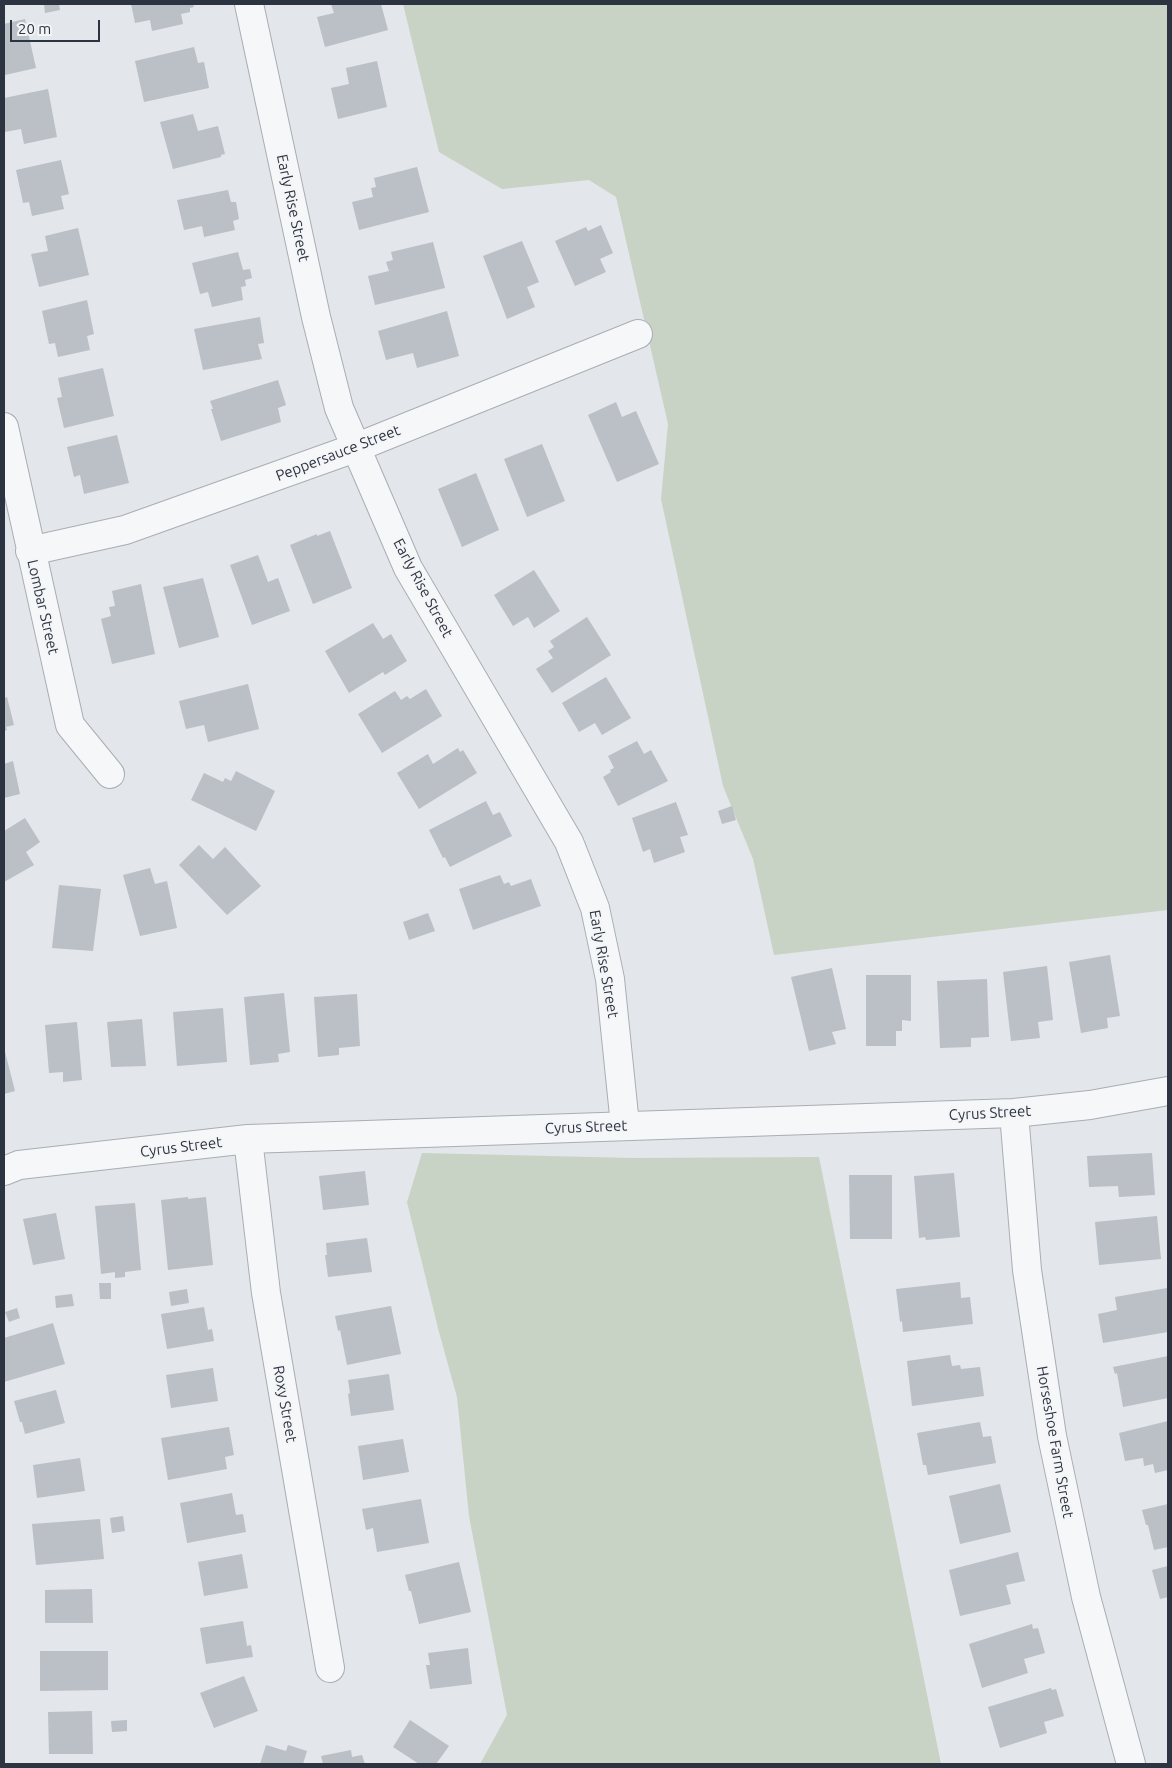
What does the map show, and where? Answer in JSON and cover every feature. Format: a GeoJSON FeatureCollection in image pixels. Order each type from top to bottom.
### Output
{"type":"FeatureCollection","features":[{"type":"Feature","properties":{"kind":"street","name":"Early Rise Street"},"geometry":{"type":"LineString","coordinates":[[249,4],[316,317],[339,408],[408,568],[569,842],[595,908],[610,979],[625,1125]]}},
{"type":"Feature","properties":{"kind":"street","name":"Peppersauce Street"},"geometry":{"type":"LineString","coordinates":[[30,551],[125,530],[355,448],[638,334]]}},
{"type":"Feature","properties":{"kind":"street","name":"Lombar Street"},"geometry":{"type":"LineString","coordinates":[[4,427],[70,725],[110,774]]}},
{"type":"Feature","properties":{"kind":"street","name":"Cyrus Street"},"geometry":{"type":"LineString","coordinates":[[4,1171],[20,1165],[248,1139],[1014,1113],[1090,1104],[1168,1091]]}},
{"type":"Feature","properties":{"kind":"street","name":"Horseshoe Farm Street"},"geometry":{"type":"LineString","coordinates":[[1014,1113],[1027,1270],[1052,1436],[1086,1597],[1131,1764]]}},
{"type":"Feature","properties":{"kind":"street","name":"Roxy Street"},"geometry":{"type":"LineString","coordinates":[[248,1139],[266,1293],[330,1668]]}},
{"type":"Feature","properties":{"kind":"green space"},"geometry":{"type":"Polygon","coordinates":[[[403,4],[1168,4],[1168,910],[774,955],[753,859],[723,786],[661,499],[668,424],[616,197],[589,180],[502,189],[439,152],[403,4]]]}},
{"type":"Feature","properties":{"kind":"green space"},"geometry":{"type":"Polygon","coordinates":[[[422,1153],[633,1158],[819,1157],[941,1764],[480,1764],[507,1715],[469,1516],[457,1397],[407,1202],[422,1153]]]}},
{"type":"Feature","properties":{"kind":"building"},"geometry":{"type":"Polygon","coordinates":[[[44,4],[59,4],[60,10],[45,13],[44,4]]]}},
{"type":"Feature","properties":{"kind":"building"},"geometry":{"type":"Polygon","coordinates":[[[131,4],[193,4],[194,7],[190,8],[190,12],[181,14],[183,24],[152,31],[150,20],[135,23],[131,4]]]}},
{"type":"Feature","properties":{"kind":"building"},"geometry":{"type":"Polygon","coordinates":[[[331,4],[381,4],[388,30],[325,47],[317,17],[334,13],[331,4]]]}},
{"type":"Feature","properties":{"kind":"building"},"geometry":{"type":"Polygon","coordinates":[[[25,19],[36,68],[5,75],[4,24],[25,19]]]}},
{"type":"Feature","properties":{"kind":"building"},"geometry":{"type":"Polygon","coordinates":[[[194,47],[198,63],[204,62],[209,88],[144,102],[135,61],[194,47]]]}},
{"type":"Feature","properties":{"kind":"building"},"geometry":{"type":"Polygon","coordinates":[[[377,61],[387,107],[338,119],[331,88],[349,84],[346,68],[377,61]]]}},
{"type":"Feature","properties":{"kind":"building"},"geometry":{"type":"Polygon","coordinates":[[[48,89],[57,137],[24,144],[21,129],[5,132],[4,98],[48,89]]]}},
{"type":"Feature","properties":{"kind":"building"},"geometry":{"type":"Polygon","coordinates":[[[193,114],[198,131],[218,126],[225,154],[221,155],[221,157],[173,169],[160,122],[193,114]]]}},
{"type":"Feature","properties":{"kind":"building"},"geometry":{"type":"Polygon","coordinates":[[[61,160],[69,194],[61,196],[64,209],[32,216],[29,202],[23,203],[16,170],[61,160]]]}},
{"type":"Feature","properties":{"kind":"building"},"geometry":{"type":"Polygon","coordinates":[[[417,167],[429,212],[359,230],[352,202],[373,197],[371,188],[376,187],[374,178],[417,167]]]}},
{"type":"Feature","properties":{"kind":"building"},"geometry":{"type":"Polygon","coordinates":[[[228,190],[231,202],[236,202],[239,219],[233,221],[235,230],[204,237],[202,226],[184,230],[177,200],[228,190]]]}},
{"type":"Feature","properties":{"kind":"building"},"geometry":{"type":"Polygon","coordinates":[[[601,225],[613,253],[600,259],[606,272],[575,286],[555,241],[586,227],[588,231],[601,225]]]}},
{"type":"Feature","properties":{"kind":"building"},"geometry":{"type":"Polygon","coordinates":[[[78,228],[89,275],[39,287],[31,254],[48,251],[45,236],[78,228]]]}},
{"type":"Feature","properties":{"kind":"building"},"geometry":{"type":"Polygon","coordinates":[[[522,241],[539,282],[527,287],[535,307],[507,319],[483,256],[522,241]]]}},
{"type":"Feature","properties":{"kind":"building"},"geometry":{"type":"Polygon","coordinates":[[[433,242],[445,288],[375,305],[368,276],[389,271],[386,262],[393,260],[391,252],[433,242]]]}},
{"type":"Feature","properties":{"kind":"building"},"geometry":{"type":"Polygon","coordinates":[[[238,252],[243,270],[250,269],[252,278],[245,280],[246,286],[241,287],[243,300],[212,307],[208,292],[200,294],[192,263],[238,252]]]}},
{"type":"Feature","properties":{"kind":"building"},"geometry":{"type":"Polygon","coordinates":[[[87,300],[94,334],[87,336],[90,350],[58,357],[55,343],[49,344],[42,311],[87,300]]]}},
{"type":"Feature","properties":{"kind":"building"},"geometry":{"type":"Polygon","coordinates":[[[447,311],[459,356],[417,368],[413,353],[386,360],[378,331],[447,311]]]}},
{"type":"Feature","properties":{"kind":"building"},"geometry":{"type":"Polygon","coordinates":[[[260,317],[264,343],[258,344],[262,359],[203,370],[194,329],[260,317]]]}},
{"type":"Feature","properties":{"kind":"building"},"geometry":{"type":"Polygon","coordinates":[[[103,368],[114,416],[64,428],[57,398],[62,397],[58,378],[103,368]]]}},
{"type":"Feature","properties":{"kind":"building"},"geometry":{"type":"Polygon","coordinates":[[[278,380],[286,405],[278,408],[281,422],[221,441],[210,401],[278,380]]]}},
{"type":"Feature","properties":{"kind":"building"},"geometry":{"type":"Polygon","coordinates":[[[616,402],[622,417],[636,411],[659,464],[617,482],[588,415],[616,402]]]}},
{"type":"Feature","properties":{"kind":"building"},"geometry":{"type":"Polygon","coordinates":[[[117,435],[129,483],[84,494],[80,475],[74,477],[67,447],[117,435]]]}},
{"type":"Feature","properties":{"kind":"building"},"geometry":{"type":"Polygon","coordinates":[[[542,444],[565,501],[527,517],[504,459],[542,444]]]}},
{"type":"Feature","properties":{"kind":"building"},"geometry":{"type":"Polygon","coordinates":[[[476,473],[499,530],[462,547],[438,489],[476,473]]]}},
{"type":"Feature","properties":{"kind":"building"},"geometry":{"type":"Polygon","coordinates":[[[330,531],[352,588],[313,604],[290,545],[330,531]]]}},
{"type":"Feature","properties":{"kind":"building"},"geometry":{"type":"Polygon","coordinates":[[[258,555],[268,582],[278,578],[290,611],[252,625],[230,565],[258,555]]]}},
{"type":"Feature","properties":{"kind":"building"},"geometry":{"type":"Polygon","coordinates":[[[534,570],[560,611],[534,628],[528,617],[513,626],[494,595],[534,570]]]}},
{"type":"Feature","properties":{"kind":"building"},"geometry":{"type":"Polygon","coordinates":[[[203,578],[219,637],[179,648],[163,587],[203,578]]]}},
{"type":"Feature","properties":{"kind":"building"},"geometry":{"type":"Polygon","coordinates":[[[141,584],[155,654],[112,664],[101,619],[111,616],[109,607],[115,606],[112,591],[141,584]]]}},
{"type":"Feature","properties":{"kind":"building"},"geometry":{"type":"Polygon","coordinates":[[[587,617],[611,655],[552,693],[536,669],[553,658],[548,651],[554,647],[550,641],[587,617]]]}},
{"type":"Feature","properties":{"kind":"building"},"geometry":{"type":"Polygon","coordinates":[[[373,623],[383,639],[391,634],[407,661],[385,675],[383,672],[349,693],[325,651],[373,623]]]}},
{"type":"Feature","properties":{"kind":"building"},"geometry":{"type":"Polygon","coordinates":[[[606,677],[631,718],[602,735],[595,723],[579,732],[562,703],[606,677]]]}},
{"type":"Feature","properties":{"kind":"building"},"geometry":{"type":"Polygon","coordinates":[[[248,684],[259,729],[208,742],[204,725],[186,729],[179,701],[248,684]]]}},
{"type":"Feature","properties":{"kind":"building"},"geometry":{"type":"Polygon","coordinates":[[[426,689],[442,716],[382,753],[358,714],[395,691],[401,700],[407,696],[410,699],[426,689]]]}},
{"type":"Feature","properties":{"kind":"building"},"geometry":{"type":"Polygon","coordinates":[[[7,697],[14,725],[6,727],[7,730],[4,731],[4,698],[7,697]]]}},
{"type":"Feature","properties":{"kind":"building"},"geometry":{"type":"Polygon","coordinates":[[[637,741],[644,754],[651,750],[668,781],[618,806],[603,777],[614,768],[608,756],[637,741]]]}},
{"type":"Feature","properties":{"kind":"building"},"geometry":{"type":"Polygon","coordinates":[[[458,748],[460,752],[463,750],[477,773],[419,809],[397,773],[428,754],[433,764],[458,748]]]}},
{"type":"Feature","properties":{"kind":"building"},"geometry":{"type":"Polygon","coordinates":[[[13,761],[20,794],[4,798],[4,764],[13,761]]]}},
{"type":"Feature","properties":{"kind":"building"},"geometry":{"type":"Polygon","coordinates":[[[236,771],[275,791],[256,831],[191,800],[204,773],[223,782],[225,778],[231,781],[236,771]]]}},
{"type":"Feature","properties":{"kind":"building"},"geometry":{"type":"Polygon","coordinates":[[[486,801],[493,815],[500,812],[512,836],[450,867],[445,857],[443,858],[429,830],[486,801]]]}},
{"type":"Feature","properties":{"kind":"building"},"geometry":{"type":"Polygon","coordinates":[[[676,802],[688,835],[680,837],[685,852],[654,863],[650,849],[643,852],[632,818],[676,802]]]}},
{"type":"Feature","properties":{"kind":"building"},"geometry":{"type":"Polygon","coordinates":[[[732,806],[736,820],[722,824],[718,811],[732,806]]]}},
{"type":"Feature","properties":{"kind":"building"},"geometry":{"type":"Polygon","coordinates":[[[25,818],[40,842],[26,852],[34,865],[4,882],[4,831],[25,818]]]}},
{"type":"Feature","properties":{"kind":"building"},"geometry":{"type":"Polygon","coordinates":[[[199,845],[213,859],[225,847],[261,886],[227,915],[179,865],[199,845]]]}},
{"type":"Feature","properties":{"kind":"building"},"geometry":{"type":"Polygon","coordinates":[[[150,868],[155,884],[167,881],[177,928],[140,936],[123,875],[150,868]]]}},
{"type":"Feature","properties":{"kind":"building"},"geometry":{"type":"Polygon","coordinates":[[[500,875],[504,884],[509,882],[511,886],[531,879],[541,906],[473,930],[459,889],[500,875]]]}},
{"type":"Feature","properties":{"kind":"building"},"geometry":{"type":"Polygon","coordinates":[[[59,885],[101,889],[93,951],[52,948],[59,885]]]}},
{"type":"Feature","properties":{"kind":"building"},"geometry":{"type":"Polygon","coordinates":[[[428,913],[435,931],[409,940],[403,922],[428,913]]]}},
{"type":"Feature","properties":{"kind":"building"},"geometry":{"type":"Polygon","coordinates":[[[1110,955],[1120,1016],[1107,1018],[1108,1028],[1081,1033],[1069,962],[1110,955]]]}},
{"type":"Feature","properties":{"kind":"building"},"geometry":{"type":"Polygon","coordinates":[[[1047,966],[1053,1020],[1038,1022],[1040,1038],[1011,1041],[1003,972],[1047,966]]]}},
{"type":"Feature","properties":{"kind":"building"},"geometry":{"type":"Polygon","coordinates":[[[832,968],[846,1029],[832,1032],[836,1044],[809,1051],[791,977],[832,968]]]}},
{"type":"Feature","properties":{"kind":"building"},"geometry":{"type":"Polygon","coordinates":[[[866,975],[911,975],[911,1021],[902,1020],[902,1031],[896,1031],[896,1046],[866,1046],[866,975]]]}},
{"type":"Feature","properties":{"kind":"building"},"geometry":{"type":"Polygon","coordinates":[[[987,979],[989,1037],[971,1038],[971,1047],[940,1048],[937,981],[987,979]]]}},
{"type":"Feature","properties":{"kind":"building"},"geometry":{"type":"Polygon","coordinates":[[[284,993],[290,1052],[278,1054],[279,1062],[250,1065],[244,997],[284,993]]]}},
{"type":"Feature","properties":{"kind":"building"},"geometry":{"type":"Polygon","coordinates":[[[357,994],[360,1046],[339,1048],[339,1055],[318,1057],[314,997],[357,994]]]}},
{"type":"Feature","properties":{"kind":"building"},"geometry":{"type":"Polygon","coordinates":[[[223,1008],[227,1062],[177,1066],[173,1012],[223,1008]]]}},
{"type":"Feature","properties":{"kind":"building"},"geometry":{"type":"Polygon","coordinates":[[[142,1019],[146,1066],[111,1067],[107,1022],[142,1019]]]}},
{"type":"Feature","properties":{"kind":"building"},"geometry":{"type":"Polygon","coordinates":[[[77,1022],[82,1080],[63,1082],[63,1072],[49,1073],[45,1025],[77,1022]]]}},
{"type":"Feature","properties":{"kind":"building"},"geometry":{"type":"Polygon","coordinates":[[[4,1048],[15,1091],[4,1094],[4,1048]]]}},
{"type":"Feature","properties":{"kind":"building"},"geometry":{"type":"Polygon","coordinates":[[[1152,1153],[1155,1195],[1119,1197],[1118,1186],[1089,1187],[1087,1156],[1152,1153]]]}},
{"type":"Feature","properties":{"kind":"building"},"geometry":{"type":"Polygon","coordinates":[[[365,1171],[369,1205],[323,1210],[319,1176],[365,1171]]]}},
{"type":"Feature","properties":{"kind":"building"},"geometry":{"type":"Polygon","coordinates":[[[954,1173],[960,1237],[926,1240],[925,1237],[919,1238],[914,1176],[954,1173]]]}},
{"type":"Feature","properties":{"kind":"building"},"geometry":{"type":"Polygon","coordinates":[[[849,1175],[892,1175],[892,1239],[850,1239],[849,1175]]]}},
{"type":"Feature","properties":{"kind":"building"},"geometry":{"type":"Polygon","coordinates":[[[188,1197],[188,1199],[206,1197],[213,1265],[168,1270],[161,1200],[188,1197]]]}},
{"type":"Feature","properties":{"kind":"building"},"geometry":{"type":"Polygon","coordinates":[[[135,1203],[141,1270],[125,1272],[125,1277],[115,1278],[115,1272],[101,1274],[95,1206],[135,1203]]]}},
{"type":"Feature","properties":{"kind":"building"},"geometry":{"type":"Polygon","coordinates":[[[56,1213],[65,1259],[33,1265],[23,1219],[56,1213]]]}},
{"type":"Feature","properties":{"kind":"building"},"geometry":{"type":"Polygon","coordinates":[[[1157,1216],[1161,1259],[1099,1265],[1095,1222],[1157,1216]]]}},
{"type":"Feature","properties":{"kind":"building"},"geometry":{"type":"Polygon","coordinates":[[[367,1238],[372,1272],[328,1277],[325,1255],[327,1255],[326,1243],[367,1238]]]}},
{"type":"Feature","properties":{"kind":"building"},"geometry":{"type":"Polygon","coordinates":[[[960,1282],[961,1298],[970,1297],[973,1324],[903,1332],[896,1289],[960,1282]]]}},
{"type":"Feature","properties":{"kind":"building"},"geometry":{"type":"Polygon","coordinates":[[[99,1283],[111,1283],[111,1299],[100,1299],[99,1283]]]}},
{"type":"Feature","properties":{"kind":"building"},"geometry":{"type":"Polygon","coordinates":[[[1167,1288],[1168,1332],[1103,1343],[1098,1314],[1117,1310],[1115,1297],[1167,1288]]]}},
{"type":"Feature","properties":{"kind":"building"},"geometry":{"type":"Polygon","coordinates":[[[187,1289],[189,1303],[171,1306],[169,1292],[187,1289]]]}},
{"type":"Feature","properties":{"kind":"building"},"geometry":{"type":"Polygon","coordinates":[[[72,1294],[74,1306],[56,1308],[55,1296],[72,1294]]]}},
{"type":"Feature","properties":{"kind":"building"},"geometry":{"type":"Polygon","coordinates":[[[391,1306],[401,1354],[347,1365],[340,1330],[338,1331],[335,1316],[391,1306]]]}},
{"type":"Feature","properties":{"kind":"building"},"geometry":{"type":"Polygon","coordinates":[[[204,1307],[208,1330],[212,1329],[214,1341],[167,1349],[161,1314],[204,1307]]]}},
{"type":"Feature","properties":{"kind":"building"},"geometry":{"type":"Polygon","coordinates":[[[17,1308],[20,1318],[9,1322],[5,1312],[17,1308]]]}},
{"type":"Feature","properties":{"kind":"building"},"geometry":{"type":"Polygon","coordinates":[[[53,1323],[65,1364],[4,1382],[4,1338],[53,1323]]]}},
{"type":"Feature","properties":{"kind":"building"},"geometry":{"type":"Polygon","coordinates":[[[950,1355],[952,1366],[960,1365],[961,1369],[980,1367],[984,1396],[912,1406],[907,1361],[950,1355]]]}},
{"type":"Feature","properties":{"kind":"building"},"geometry":{"type":"Polygon","coordinates":[[[1168,1356],[1168,1398],[1123,1407],[1117,1373],[1115,1374],[1113,1367],[1168,1356]]]}},
{"type":"Feature","properties":{"kind":"building"},"geometry":{"type":"Polygon","coordinates":[[[213,1368],[218,1401],[171,1408],[166,1375],[213,1368]]]}},
{"type":"Feature","properties":{"kind":"building"},"geometry":{"type":"Polygon","coordinates":[[[389,1374],[394,1410],[351,1416],[348,1380],[389,1374]]]}},
{"type":"Feature","properties":{"kind":"building"},"geometry":{"type":"Polygon","coordinates":[[[56,1390],[65,1423],[25,1434],[14,1401],[56,1390]]]}},
{"type":"Feature","properties":{"kind":"building"},"geometry":{"type":"Polygon","coordinates":[[[1168,1421],[1168,1470],[1155,1473],[1153,1464],[1144,1466],[1143,1458],[1125,1461],[1119,1433],[1168,1421]]]}},
{"type":"Feature","properties":{"kind":"building"},"geometry":{"type":"Polygon","coordinates":[[[980,1422],[983,1437],[991,1436],[996,1463],[928,1475],[926,1465],[923,1465],[917,1433],[980,1422]]]}},
{"type":"Feature","properties":{"kind":"building"},"geometry":{"type":"Polygon","coordinates":[[[229,1427],[234,1455],[225,1457],[227,1469],[168,1480],[161,1438],[229,1427]]]}},
{"type":"Feature","properties":{"kind":"building"},"geometry":{"type":"Polygon","coordinates":[[[403,1439],[409,1472],[363,1480],[358,1446],[403,1439]]]}},
{"type":"Feature","properties":{"kind":"building"},"geometry":{"type":"Polygon","coordinates":[[[80,1458],[85,1491],[37,1498],[33,1465],[80,1458]]]}},
{"type":"Feature","properties":{"kind":"building"},"geometry":{"type":"Polygon","coordinates":[[[1000,1484],[1011,1532],[960,1544],[949,1496],[1000,1484]]]}},
{"type":"Feature","properties":{"kind":"building"},"geometry":{"type":"Polygon","coordinates":[[[232,1493],[236,1515],[243,1514],[246,1532],[187,1543],[180,1503],[232,1493]]]}},
{"type":"Feature","properties":{"kind":"building"},"geometry":{"type":"Polygon","coordinates":[[[421,1499],[429,1543],[377,1552],[373,1528],[366,1530],[362,1509],[421,1499]]]}},
{"type":"Feature","properties":{"kind":"building"},"geometry":{"type":"Polygon","coordinates":[[[1168,1504],[1168,1547],[1154,1550],[1142,1510],[1168,1504]]]}},
{"type":"Feature","properties":{"kind":"building"},"geometry":{"type":"Polygon","coordinates":[[[123,1516],[125,1531],[112,1533],[110,1518],[123,1516]]]}},
{"type":"Feature","properties":{"kind":"building"},"geometry":{"type":"Polygon","coordinates":[[[100,1519],[104,1559],[36,1565],[32,1524],[100,1519]]]}},
{"type":"Feature","properties":{"kind":"building"},"geometry":{"type":"Polygon","coordinates":[[[1018,1552],[1025,1581],[1006,1585],[1011,1604],[960,1616],[949,1570],[1018,1552]]]}},
{"type":"Feature","properties":{"kind":"building"},"geometry":{"type":"Polygon","coordinates":[[[242,1554],[248,1588],[204,1596],[198,1562],[242,1554]]]}},
{"type":"Feature","properties":{"kind":"building"},"geometry":{"type":"Polygon","coordinates":[[[459,1562],[471,1612],[419,1624],[405,1575],[459,1562]]]}},
{"type":"Feature","properties":{"kind":"building"},"geometry":{"type":"Polygon","coordinates":[[[1168,1566],[1168,1597],[1160,1599],[1152,1570],[1168,1566]]]}},
{"type":"Feature","properties":{"kind":"building"},"geometry":{"type":"Polygon","coordinates":[[[92,1589],[93,1623],[45,1623],[45,1590],[92,1589]]]}},
{"type":"Feature","properties":{"kind":"building"},"geometry":{"type":"Polygon","coordinates":[[[243,1621],[247,1646],[251,1645],[253,1657],[206,1664],[200,1628],[243,1621]]]}},
{"type":"Feature","properties":{"kind":"building"},"geometry":{"type":"Polygon","coordinates":[[[1032,1624],[1033,1629],[1038,1628],[1045,1653],[1024,1659],[1028,1673],[982,1688],[969,1644],[1032,1624]]]}},
{"type":"Feature","properties":{"kind":"building"},"geometry":{"type":"Polygon","coordinates":[[[468,1648],[472,1684],[430,1689],[426,1665],[430,1665],[428,1653],[468,1648]]]}},
{"type":"Feature","properties":{"kind":"building"},"geometry":{"type":"Polygon","coordinates":[[[40,1651],[108,1651],[108,1690],[40,1691],[40,1651]]]}},
{"type":"Feature","properties":{"kind":"building"},"geometry":{"type":"Polygon","coordinates":[[[244,1676],[258,1711],[214,1728],[200,1693],[244,1676]]]}},
{"type":"Feature","properties":{"kind":"building"},"geometry":{"type":"Polygon","coordinates":[[[1051,1688],[1052,1690],[1056,1689],[1064,1716],[1044,1722],[1047,1733],[1000,1748],[988,1707],[1051,1688]]]}},
{"type":"Feature","properties":{"kind":"building"},"geometry":{"type":"Polygon","coordinates":[[[92,1711],[93,1754],[49,1754],[48,1712],[92,1711]]]}},
{"type":"Feature","properties":{"kind":"building"},"geometry":{"type":"Polygon","coordinates":[[[127,1720],[127,1731],[112,1732],[111,1721],[127,1720]]]}},
{"type":"Feature","properties":{"kind":"building"},"geometry":{"type":"Polygon","coordinates":[[[410,1720],[449,1746],[436,1764],[419,1764],[393,1747],[410,1720]]]}},
{"type":"Feature","properties":{"kind":"building"},"geometry":{"type":"Polygon","coordinates":[[[266,1745],[286,1751],[288,1745],[307,1751],[303,1764],[260,1764],[266,1745]]]}},
{"type":"Feature","properties":{"kind":"building"},"geometry":{"type":"Polygon","coordinates":[[[351,1750],[352,1757],[362,1755],[365,1764],[323,1764],[321,1756],[351,1750]]]}}]}
